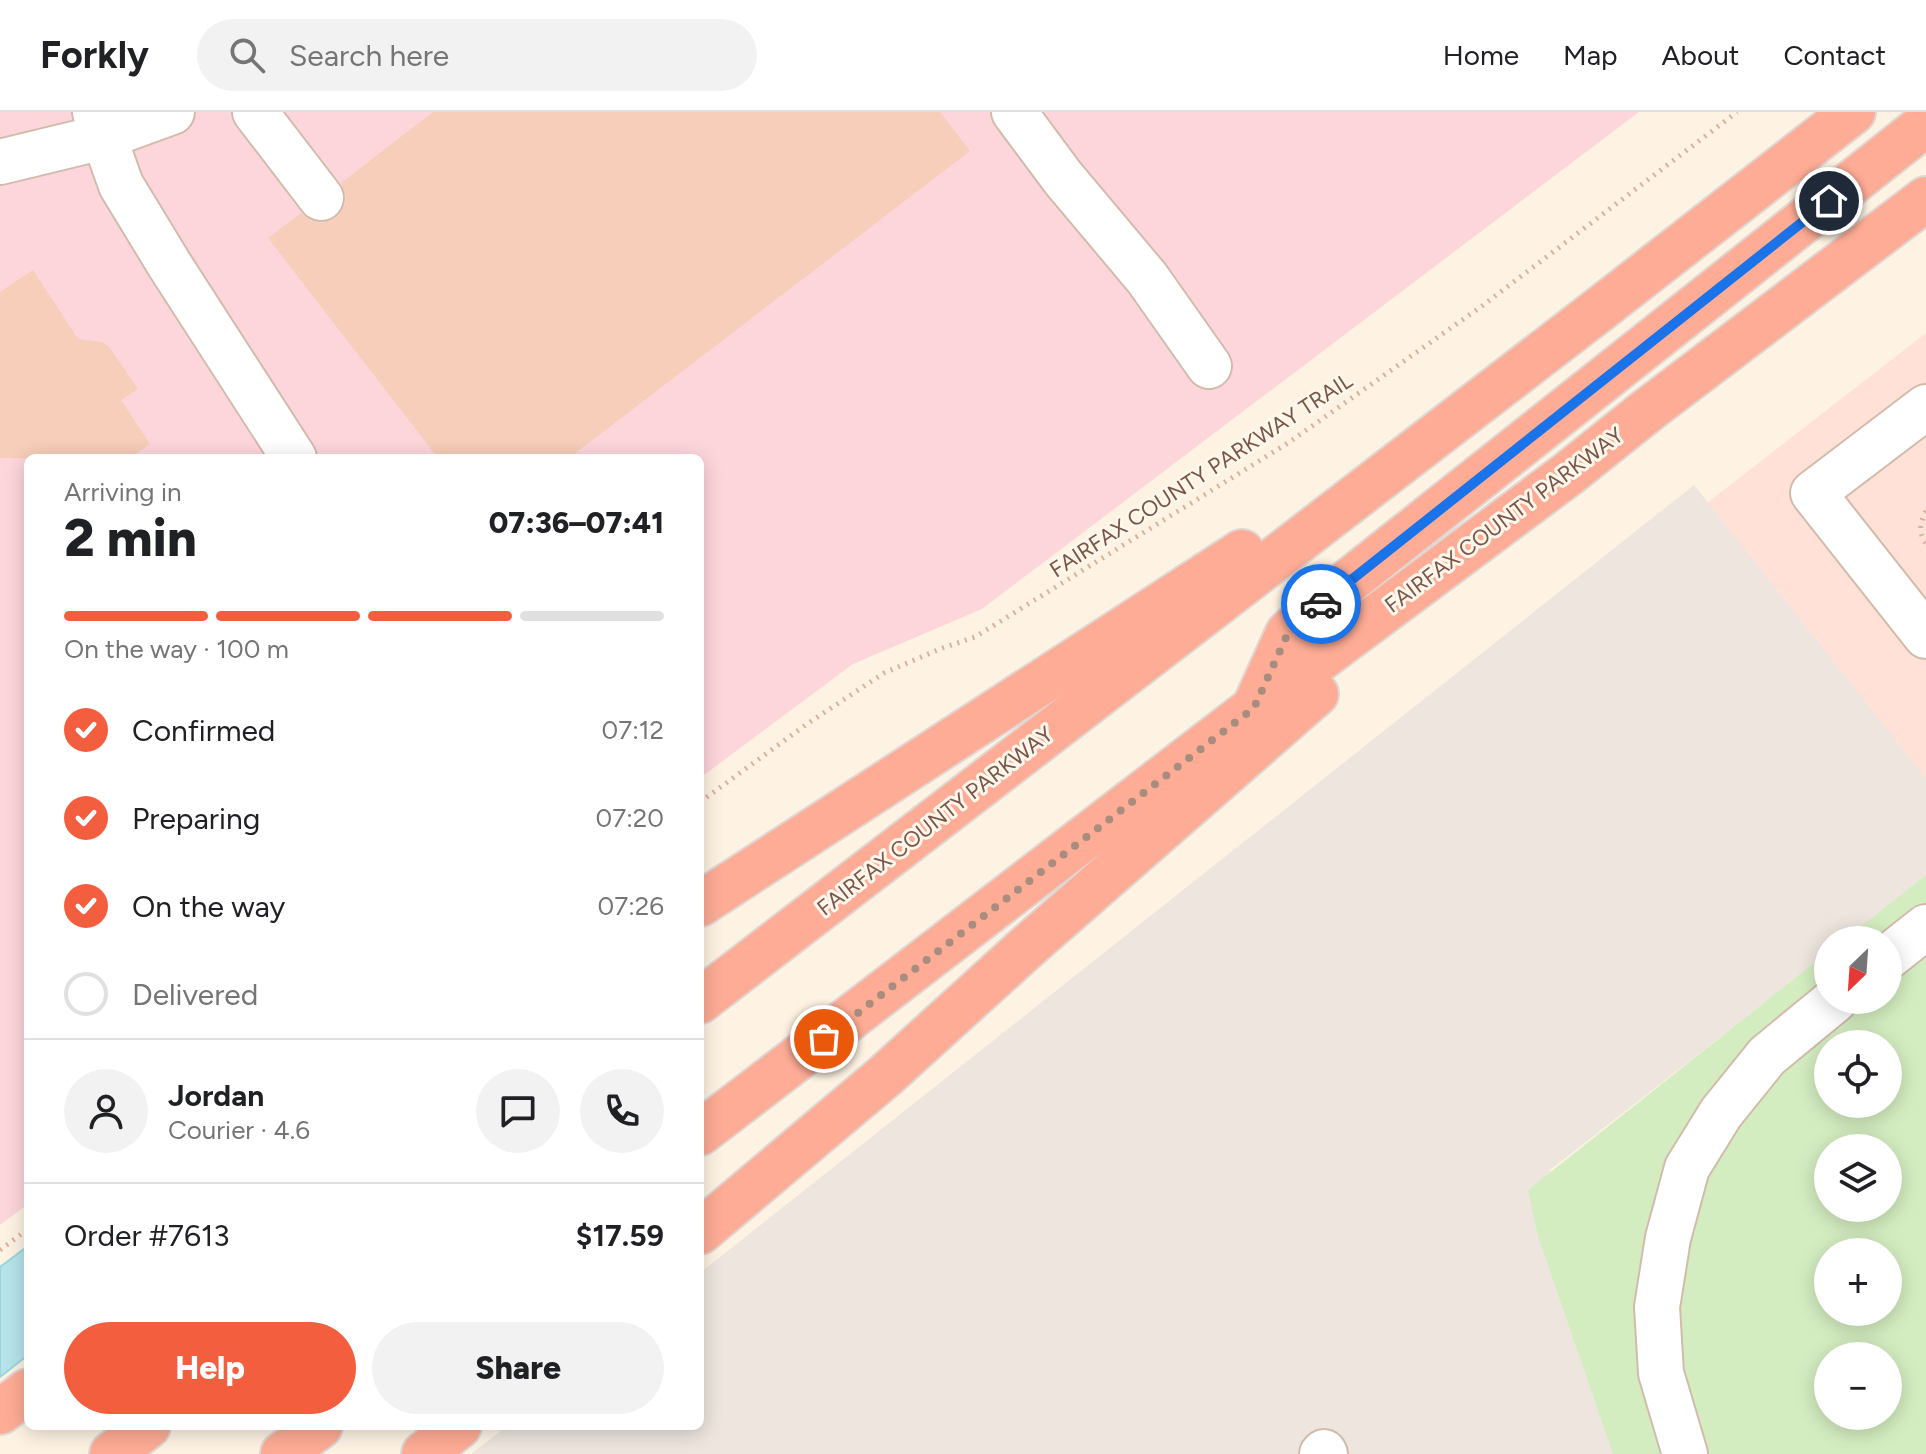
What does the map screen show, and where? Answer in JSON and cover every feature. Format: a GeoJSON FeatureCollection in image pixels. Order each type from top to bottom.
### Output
{"type":"FeatureCollection","features":[{"type":"Feature","properties":{"kind":"highway","name":"FAIRFAX COUNTY PARKWAY"},"geometry":{"type":"LineString","coordinates":[[704,998],[1853,112]]}},
{"type":"Feature","properties":{"kind":"highway"},"geometry":{"type":"LineString","coordinates":[[1254,708],[1288,633],[1320,604],[1926,124]]}},
{"type":"Feature","properties":{"kind":"highway","name":"FAIRFAX COUNTY PARKWAY"},"geometry":{"type":"LineString","coordinates":[[704,1130],[1926,199]]}},
{"type":"Feature","properties":{"kind":"highway"},"geometry":{"type":"LineString","coordinates":[[704,901],[1506,381]]}},
{"type":"Feature","properties":{"kind":"highway"},"geometry":{"type":"LineString","coordinates":[[704,1229],[885,1076],[1027,947],[1568,474]]}},
{"type":"Feature","properties":{"kind":"highway"},"geometry":{"type":"LineString","coordinates":[[0,1412],[24,1394]]}},
{"type":"Feature","properties":{"kind":"highway"},"geometry":{"type":"LineString","coordinates":[[112,1454],[143,1430]]}},
{"type":"Feature","properties":{"kind":"highway"},"geometry":{"type":"LineString","coordinates":[[283,1454],[315,1430]]}},
{"type":"Feature","properties":{"kind":"highway"},"geometry":{"type":"LineString","coordinates":[[424,1454],[454,1430]]}},
{"type":"Feature","properties":{"kind":"street"},"geometry":{"type":"LineString","coordinates":[[0,162],[99,124],[172,112]]}},
{"type":"Feature","properties":{"kind":"street"},"geometry":{"type":"LineString","coordinates":[[255,112],[321,198]]}},
{"type":"Feature","properties":{"kind":"street"},"geometry":{"type":"LineString","coordinates":[[1014,112],[1063,178],[1147,278],[1209,366]]}},
{"type":"Feature","properties":{"kind":"street"},"geometry":{"type":"LineString","coordinates":[[99,124],[121,185],[291,454]]}},
{"type":"Feature","properties":{"kind":"street"},"geometry":{"type":"LineString","coordinates":[[1926,407],[1813,493],[1926,636]]}},
{"type":"Feature","properties":{"kind":"street"},"geometry":{"type":"LineString","coordinates":[[1902,946],[1926,927]]}},
{"type":"Feature","properties":{"kind":"street"},"geometry":{"type":"LineString","coordinates":[[1685,1454],[1661,1373],[1657,1307],[1668,1238],[1687,1168],[1721,1113],[1767,1056],[1818,1014]]}},
{"type":"Feature","properties":{"kind":"path","name":"FAIRFAX COUNTY PARKWAY TRAIL"},"geometry":{"type":"LineString","coordinates":[[704,799],[807,724],[884,673],[975,637],[1288,443],[1482,306],[1737,112]]}},
{"type":"Feature","properties":{"kind":"path"},"geometry":{"type":"LineString","coordinates":[[1926,511],[1920,523],[1926,543]]}},
{"type":"Feature","properties":{"kind":"path"},"geometry":{"type":"LineString","coordinates":[[0,1250],[24,1232]]}},
{"type":"Feature","properties":{"kind":"shaded area"},"geometry":{"type":"Polygon","coordinates":[[[0,112],[1639,112],[982,609],[853,664],[704,775],[704,454],[24,454],[24,1207],[0,1225],[0,112]]]}},
{"type":"Feature","properties":{"kind":"shaded area"},"geometry":{"type":"Polygon","coordinates":[[[1926,333],[1926,795],[1703,506],[1926,333]]]}},
{"type":"Feature","properties":{"kind":"shaded area"},"geometry":{"type":"Polygon","coordinates":[[[1694,485],[1926,778],[1926,877],[1863,926],[1814,926],[1814,964],[1550,1170],[1634,1454],[471,1454],[502,1430],[704,1430],[704,1270],[1694,485]]]}},
{"type":"Feature","properties":{"kind":"green space"},"geometry":{"type":"Polygon","coordinates":[[[1926,875],[1926,1454],[1613,1454],[1538,1236],[1528,1190],[1814,963],[1814,1014],[1902,1014],[1902,926],[1862,926],[1926,875]]]}},
{"type":"Feature","properties":{"kind":"water"},"geometry":{"type":"Polygon","coordinates":[[[24,1249],[24,1358],[0,1377],[0,1267],[24,1249]]]}},
{"type":"Feature","properties":{"kind":"building"},"geometry":{"type":"Polygon","coordinates":[[[433,112],[940,112],[970,151],[574,454],[435,454],[268,238],[301,213],[311,221],[323,223],[337,217],[344,207],[346,196],[341,183],[433,112]]]}},
{"type":"Feature","properties":{"kind":"building"},"geometry":{"type":"Polygon","coordinates":[[[33,270],[78,339],[102,342],[109,347],[138,389],[121,400],[150,444],[136,454],[24,454],[24,458],[0,458],[0,292],[33,270]]]}},
{"type":"Feature","properties":{"kind":"way so far"},"geometry":{"type":"LineString","coordinates":[[824,1039],[1254,708],[1288,633],[1321,604]]}},
{"type":"Feature","properties":{"kind":"route"},"geometry":{"type":"LineString","coordinates":[[1321,604],[1829,201]]}}]}
